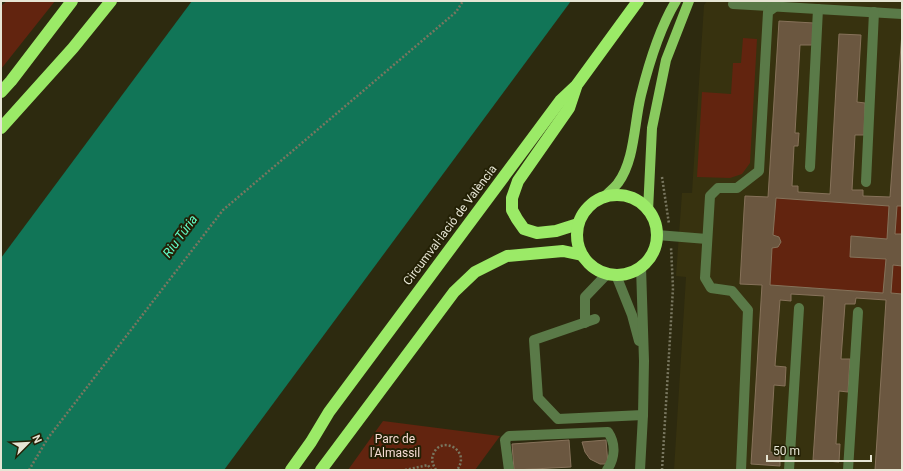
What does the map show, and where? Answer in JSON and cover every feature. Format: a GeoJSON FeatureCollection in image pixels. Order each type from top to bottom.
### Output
{"type":"FeatureCollection","features":[{"type":"Feature","properties":{"kind":"highway"},"geometry":{"type":"LineString","coordinates":[[1,92],[72,1]]}},
{"type":"Feature","properties":{"kind":"highway"},"geometry":{"type":"LineString","coordinates":[[1,128],[73,48],[111,1]]}},
{"type":"Feature","properties":{"kind":"highway","name":"Circumval·lació de València"},"geometry":{"type":"LineString","coordinates":[[291,470],[311,442],[329,412],[560,101],[576,86],[638,1]]}},
{"type":"Feature","properties":{"kind":"highway"},"geometry":{"type":"LineString","coordinates":[[576,86],[569,108],[518,181],[512,198],[512,210],[524,229],[537,233],[556,231],[578,224]]}},
{"type":"Feature","properties":{"kind":"highway"},"geometry":{"type":"LineString","coordinates":[[616,194],[628,196],[641,203],[648,211],[656,226],[657,235],[655,247],[651,255],[641,267],[625,274],[611,274],[592,266],[582,255],[577,242],[578,224],[581,215],[587,207],[596,200],[605,196],[616,194]]}},
{"type":"Feature","properties":{"kind":"highway"},"geometry":{"type":"LineString","coordinates":[[321,470],[454,292],[475,272],[507,256],[563,251],[582,255]]}},
{"type":"Feature","properties":{"kind":"main road"},"geometry":{"type":"LineString","coordinates":[[605,196],[618,183],[625,170],[633,143],[641,96],[654,48],[676,1]]}},
{"type":"Feature","properties":{"kind":"main road"},"geometry":{"type":"LineString","coordinates":[[648,211],[652,128],[666,60],[689,1]]}},
{"type":"Feature","properties":{"kind":"street"},"geometry":{"type":"LineString","coordinates":[[733,4],[902,14]]}},
{"type":"Feature","properties":{"kind":"street"},"geometry":{"type":"LineString","coordinates":[[741,470],[748,310],[732,291],[711,288],[705,278],[710,196],[718,188],[737,188],[759,171],[768,12],[776,6]]}},
{"type":"Feature","properties":{"kind":"street"},"geometry":{"type":"LineString","coordinates":[[810,167],[818,9]]}},
{"type":"Feature","properties":{"kind":"street"},"geometry":{"type":"LineString","coordinates":[[866,182],[874,12]]}},
{"type":"Feature","properties":{"kind":"street"},"geometry":{"type":"LineString","coordinates":[[657,235],[708,239]]}},
{"type":"Feature","properties":{"kind":"street"},"geometry":{"type":"LineString","coordinates":[[640,470],[644,361],[641,267]]}},
{"type":"Feature","properties":{"kind":"street"},"geometry":{"type":"LineString","coordinates":[[643,415],[558,419],[538,398],[534,340],[590,321],[585,297],[611,274],[632,315],[644,361]]}},
{"type":"Feature","properties":{"kind":"street"},"geometry":{"type":"LineString","coordinates":[[789,470],[799,308]]}},
{"type":"Feature","properties":{"kind":"street"},"geometry":{"type":"LineString","coordinates":[[848,470],[858,312]]}},
{"type":"Feature","properties":{"kind":"street"},"geometry":{"type":"LineString","coordinates":[[509,470],[505,440],[509,436],[608,432],[612,438],[614,447],[611,464],[608,470]]}},
{"type":"Feature","properties":{"kind":"path"},"geometry":{"type":"LineString","coordinates":[[29,470],[48,438],[223,210],[456,12],[463,1]]}},
{"type":"Feature","properties":{"kind":"path"},"geometry":{"type":"LineString","coordinates":[[662,170],[669,228]]}},
{"type":"Feature","properties":{"kind":"path"},"geometry":{"type":"LineString","coordinates":[[662,470],[673,288],[670,240]]}},
{"type":"Feature","properties":{"kind":"path"},"geometry":{"type":"LineString","coordinates":[[436,470],[432,462],[434,452],[442,446],[447,445],[452,446],[460,453],[461,462],[458,470]]}},
{"type":"Feature","properties":{"kind":"path"},"geometry":{"type":"LineString","coordinates":[[405,470],[428,465],[431,469],[434,467]]}},
{"type":"Feature","properties":{"kind":"shaded area"},"geometry":{"type":"Polygon","coordinates":[[[707,1],[902,1],[902,470],[674,470],[686,277],[676,276],[682,193],[692,193],[704,5],[707,1]]]}},
{"type":"Feature","properties":{"kind":"green space"},"geometry":{"type":"Polygon","coordinates":[[[7,1],[55,1],[1,69],[1,6],[7,1]]]}},
{"type":"Feature","properties":{"kind":"green space"},"geometry":{"type":"Polygon","coordinates":[[[743,38],[757,39],[750,163],[742,174],[730,178],[697,177],[702,92],[731,94],[733,63],[741,63],[743,38]]]}},
{"type":"Feature","properties":{"kind":"green space"},"geometry":{"type":"Polygon","coordinates":[[[776,198],[889,206],[887,239],[852,237],[850,257],[886,259],[883,293],[770,285],[772,248],[778,247],[781,242],[779,237],[773,235],[776,198]]]}},
{"type":"Feature","properties":{"kind":"green space"},"geometry":{"type":"Polygon","coordinates":[[[897,206],[902,206],[902,234],[895,234],[897,206]]]}},
{"type":"Feature","properties":{"kind":"green space"},"geometry":{"type":"Polygon","coordinates":[[[893,265],[902,266],[902,294],[891,293],[893,265]]]}},
{"type":"Feature","properties":{"kind":"green space","name":"Parc de l'Almassil"},"geometry":{"type":"Polygon","coordinates":[[[383,421],[500,436],[475,470],[348,470],[383,421]]]}},
{"type":"Feature","properties":{"kind":"water","name":"Riu Túria"},"geometry":{"type":"Polygon","coordinates":[[[192,1],[571,1],[224,470],[1,470],[1,258],[192,1]]]}},
{"type":"Feature","properties":{"kind":"building"},"geometry":{"type":"Polygon","coordinates":[[[779,21],[814,23],[813,45],[800,45],[795,133],[799,133],[798,146],[794,146],[792,186],[798,186],[798,192],[830,194],[839,34],[861,35],[857,102],[865,103],[864,135],[855,135],[852,190],[863,190],[863,196],[890,197],[902,32],[902,206],[897,206],[895,234],[902,234],[902,266],[893,265],[891,293],[902,294],[902,470],[875,470],[886,300],[856,298],[855,304],[845,304],[841,359],[850,359],[848,392],[839,391],[836,444],[840,444],[839,462],[813,460],[824,296],[791,294],[791,301],[780,300],[775,366],[786,367],[785,386],[774,385],[770,452],[780,453],[780,466],[751,464],[762,285],[740,284],[744,211],[745,196],[768,197],[779,21]],[[776,198],[773,235],[779,237],[781,242],[778,247],[772,248],[770,285],[883,293],[886,259],[850,257],[851,236],[887,239],[889,206],[776,198]]]}},
{"type":"Feature","properties":{"kind":"building"},"geometry":{"type":"Polygon","coordinates":[[[569,440],[571,467],[514,470],[512,444],[569,440]]]}},
{"type":"Feature","properties":{"kind":"building"},"geometry":{"type":"Polygon","coordinates":[[[606,440],[608,464],[600,464],[590,459],[585,452],[582,442],[606,440]]]}}]}
